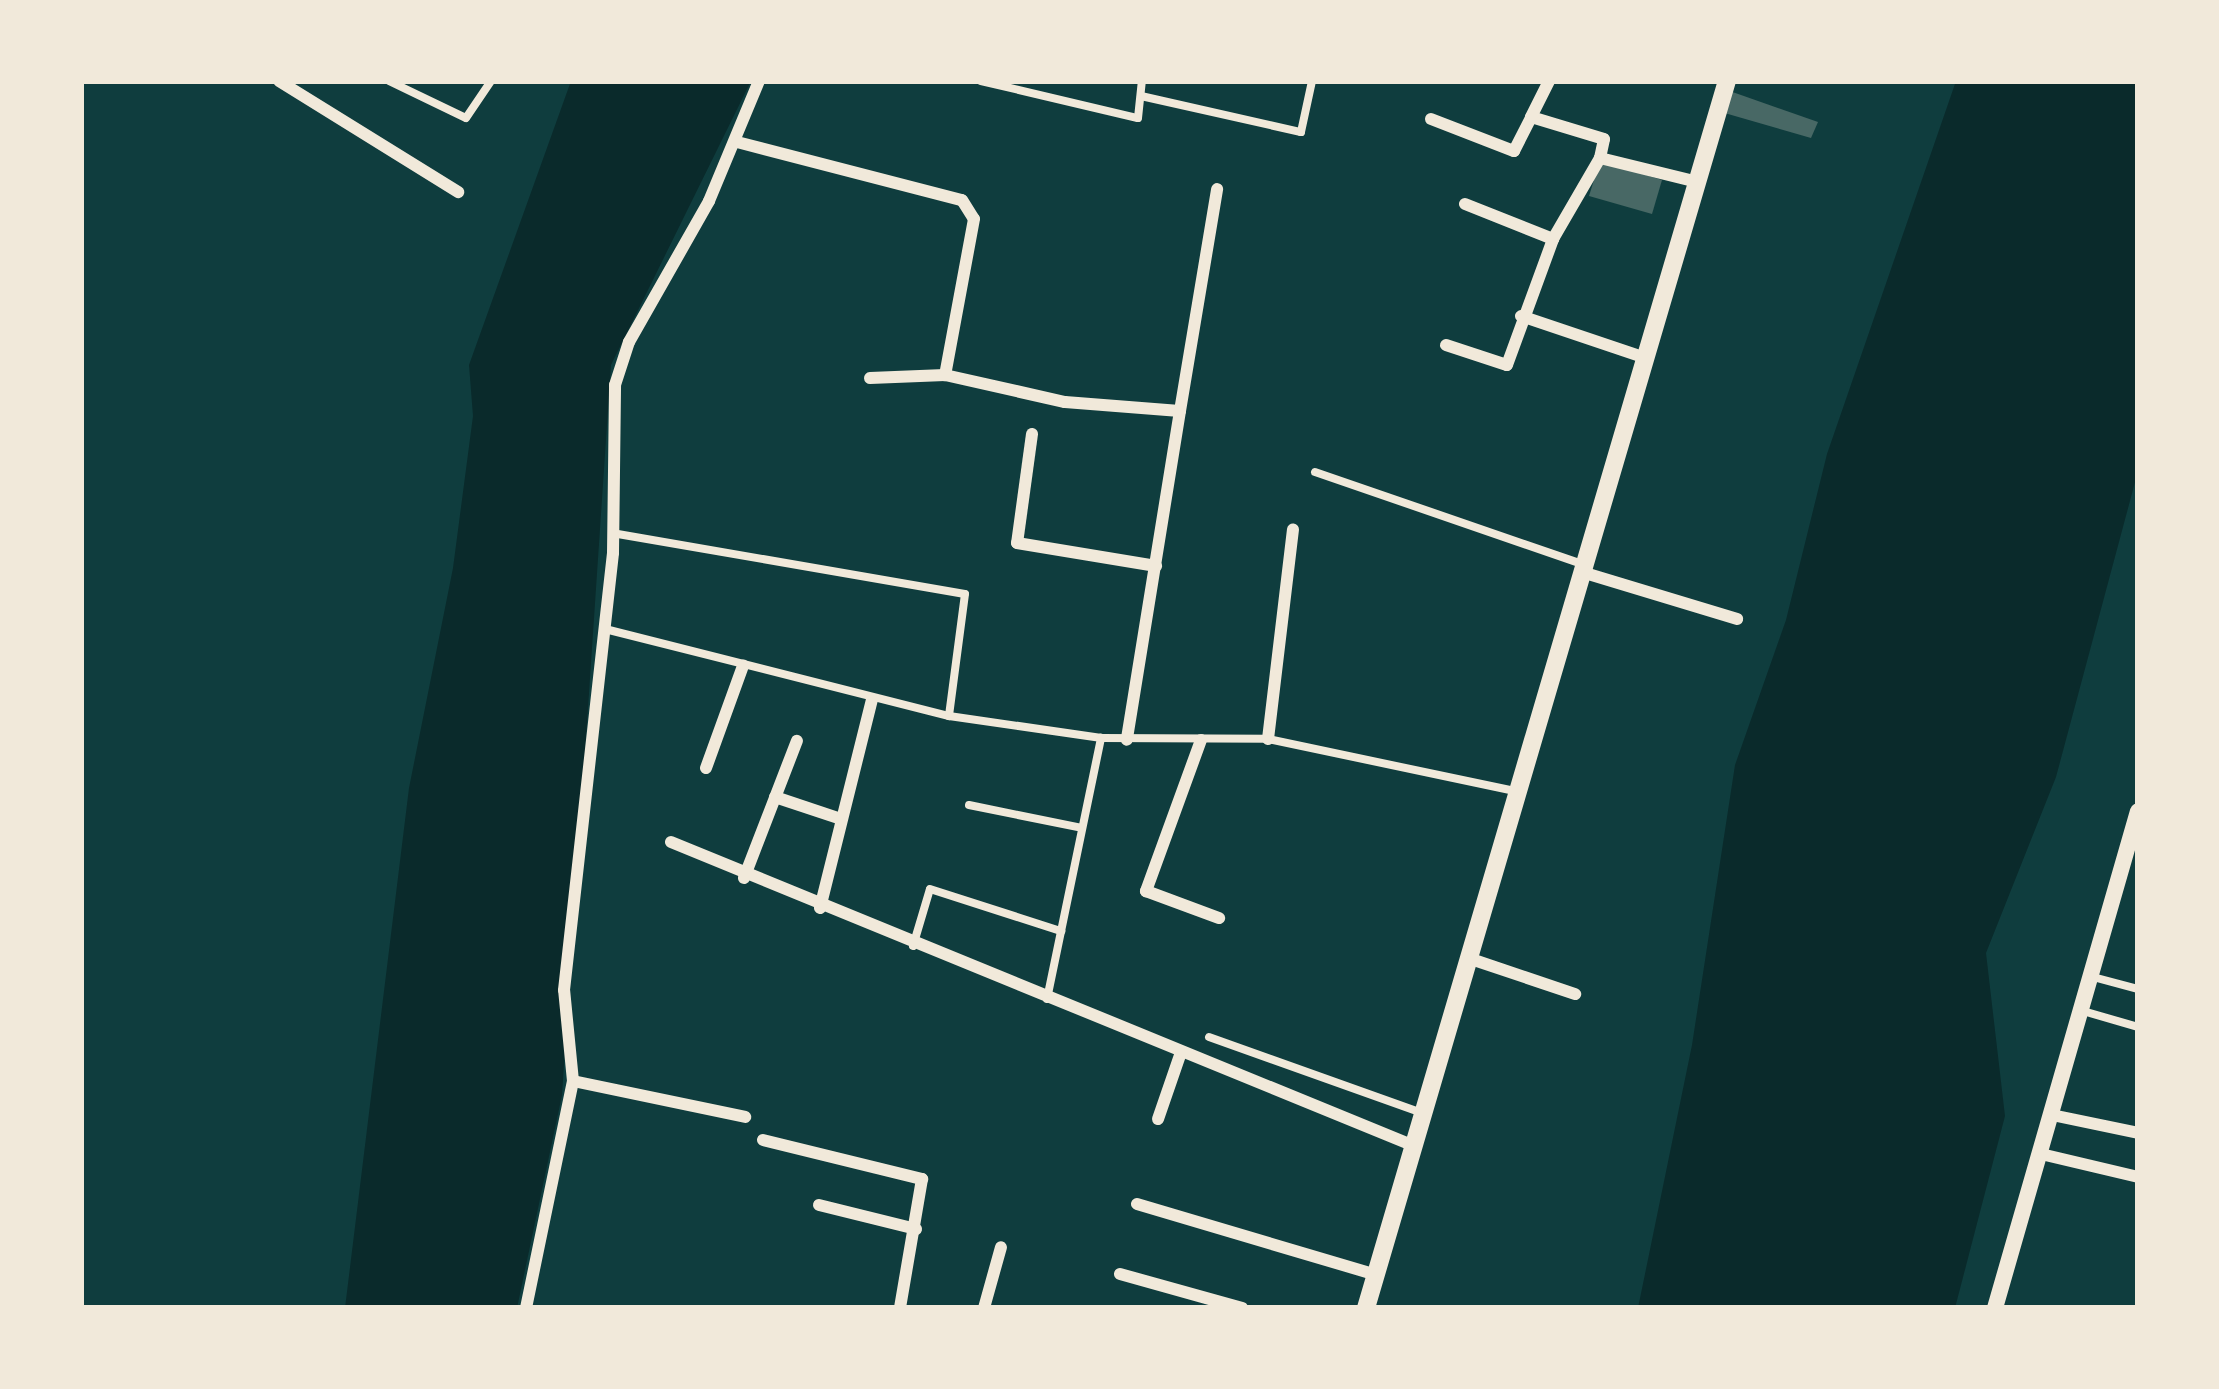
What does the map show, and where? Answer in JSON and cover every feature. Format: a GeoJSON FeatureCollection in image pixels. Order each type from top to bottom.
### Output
{"type":"FeatureCollection","features":[{"type":"Feature","properties":{"kind":"main road"},"geometry":{"type":"LineString","coordinates":[[1366,1308],[1727,81]]}},
{"type":"Feature","properties":{"kind":"street"},"geometry":{"type":"LineString","coordinates":[[279,81],[298,87],[458,192]]}},
{"type":"Feature","properties":{"kind":"street"},"geometry":{"type":"LineString","coordinates":[[526,1308],[573,1081],[564,990],[612,533],[615,385],[628,342],[736,142],[760,81]]}},
{"type":"Feature","properties":{"kind":"street"},"geometry":{"type":"LineString","coordinates":[[1431,118],[1514,152],[1544,82]]}},
{"type":"Feature","properties":{"kind":"street"},"geometry":{"type":"LineString","coordinates":[[1446,345],[1507,364],[1553,239],[1600,158],[1604,139],[1532,118]]}},
{"type":"Feature","properties":{"kind":"street"},"geometry":{"type":"LineString","coordinates":[[736,142],[962,200],[974,218],[945,375]]}},
{"type":"Feature","properties":{"kind":"street"},"geometry":{"type":"LineString","coordinates":[[1600,158],[1697,182]]}},
{"type":"Feature","properties":{"kind":"street"},"geometry":{"type":"LineString","coordinates":[[1127,740],[1217,189]]}},
{"type":"Feature","properties":{"kind":"street"},"geometry":{"type":"LineString","coordinates":[[1465,204],[1553,239]]}},
{"type":"Feature","properties":{"kind":"street"},"geometry":{"type":"LineString","coordinates":[[1521,316],[1646,358]]}},
{"type":"Feature","properties":{"kind":"street"},"geometry":{"type":"LineString","coordinates":[[870,378],[945,375],[1064,402],[1180,411]]}},
{"type":"Feature","properties":{"kind":"street"},"geometry":{"type":"LineString","coordinates":[[1032,434],[1017,543],[1156,566]]}},
{"type":"Feature","properties":{"kind":"street"},"geometry":{"type":"LineString","coordinates":[[1268,740],[1293,530]]}},
{"type":"Feature","properties":{"kind":"street"},"geometry":{"type":"LineString","coordinates":[[1586,569],[1737,619]]}},
{"type":"Feature","properties":{"kind":"street"},"geometry":{"type":"LineString","coordinates":[[706,768],[743,666]]}},
{"type":"Feature","properties":{"kind":"street"},"geometry":{"type":"LineString","coordinates":[[820,908],[872,700]]}},
{"type":"Feature","properties":{"kind":"street"},"geometry":{"type":"LineString","coordinates":[[1201,740],[1146,891],[1219,918]]}},
{"type":"Feature","properties":{"kind":"street"},"geometry":{"type":"LineString","coordinates":[[744,878],[797,741]]}},
{"type":"Feature","properties":{"kind":"street"},"geometry":{"type":"LineString","coordinates":[[775,796],[841,819]]}},
{"type":"Feature","properties":{"kind":"street"},"geometry":{"type":"LineString","coordinates":[[1995,1308],[2091,976],[2131,865],[2138,811]]}},
{"type":"Feature","properties":{"kind":"street"},"geometry":{"type":"LineString","coordinates":[[671,842],[744,878],[1414,1146]]}},
{"type":"Feature","properties":{"kind":"street"},"geometry":{"type":"LineString","coordinates":[[1471,959],[1575,994]]}},
{"type":"Feature","properties":{"kind":"street"},"geometry":{"type":"LineString","coordinates":[[1158,1119],[1180,1055]]}},
{"type":"Feature","properties":{"kind":"street"},"geometry":{"type":"LineString","coordinates":[[573,1081],[745,1117]]}},
{"type":"Feature","properties":{"kind":"street"},"geometry":{"type":"LineString","coordinates":[[2052,1115],[2138,1133]]}},
{"type":"Feature","properties":{"kind":"street"},"geometry":{"type":"LineString","coordinates":[[764,1140],[922,1179],[900,1308]]}},
{"type":"Feature","properties":{"kind":"street"},"geometry":{"type":"LineString","coordinates":[[2041,1154],[2138,1177]]}},
{"type":"Feature","properties":{"kind":"street"},"geometry":{"type":"LineString","coordinates":[[1138,1204],[1376,1275]]}},
{"type":"Feature","properties":{"kind":"street"},"geometry":{"type":"LineString","coordinates":[[819,1205],[916,1229]]}},
{"type":"Feature","properties":{"kind":"street"},"geometry":{"type":"LineString","coordinates":[[984,1308],[1000,1247]]}},
{"type":"Feature","properties":{"kind":"street"},"geometry":{"type":"LineString","coordinates":[[1120,1274],[1242,1308]]}},
{"type":"Feature","properties":{"kind":"lane"},"geometry":{"type":"LineString","coordinates":[[389,81],[466,118],[490,81]]}},
{"type":"Feature","properties":{"kind":"lane"},"geometry":{"type":"LineString","coordinates":[[981,81],[1138,118],[1142,81]]}},
{"type":"Feature","properties":{"kind":"lane"},"geometry":{"type":"LineString","coordinates":[[1141,96],[1301,132],[1312,81]]}},
{"type":"Feature","properties":{"kind":"lane"},"geometry":{"type":"LineString","coordinates":[[1315,472],[1586,569]]}},
{"type":"Feature","properties":{"kind":"lane"},"geometry":{"type":"LineString","coordinates":[[612,533],[965,594],[949,716]]}},
{"type":"Feature","properties":{"kind":"lane"},"geometry":{"type":"LineString","coordinates":[[601,628],[949,716],[1127,740],[1268,740],[1521,793]]}},
{"type":"Feature","properties":{"kind":"lane"},"geometry":{"type":"LineString","coordinates":[[1046,1000],[1101,738]]}},
{"type":"Feature","properties":{"kind":"lane"},"geometry":{"type":"LineString","coordinates":[[969,805],[1082,828]]}},
{"type":"Feature","properties":{"kind":"lane"},"geometry":{"type":"LineString","coordinates":[[913,946],[930,889],[1061,931]]}},
{"type":"Feature","properties":{"kind":"lane"},"geometry":{"type":"LineString","coordinates":[[2091,976],[2138,989]]}},
{"type":"Feature","properties":{"kind":"lane"},"geometry":{"type":"LineString","coordinates":[[2081,1010],[2138,1027]]}},
{"type":"Feature","properties":{"kind":"lane"},"geometry":{"type":"LineString","coordinates":[[1209,1037],[1424,1113]]}},
{"type":"Feature","properties":{"kind":"water"},"geometry":{"type":"Polygon","coordinates":[[[571,81],[751,81],[611,365],[562,1095],[517,1308],[345,1308],[409,788],[453,568],[473,416],[469,365],[571,81]]]}},
{"type":"Feature","properties":{"kind":"water"},"geometry":{"type":"Polygon","coordinates":[[[1956,81],[2138,81],[2138,471],[2056,777],[1986,953],[2005,1116],[1955,1308],[1638,1308],[1692,1045],[1735,765],[1786,620],[1827,454],[1956,81]]]}},
{"type":"Feature","properties":{"kind":"building"},"geometry":{"type":"Polygon","coordinates":[[[1724,89],[1818,122],[1811,138],[1721,112],[1724,89]]]}},
{"type":"Feature","properties":{"kind":"building"},"geometry":{"type":"Polygon","coordinates":[[[1600,161],[1662,180],[1652,214],[1589,196],[1600,161]]]}}]}
